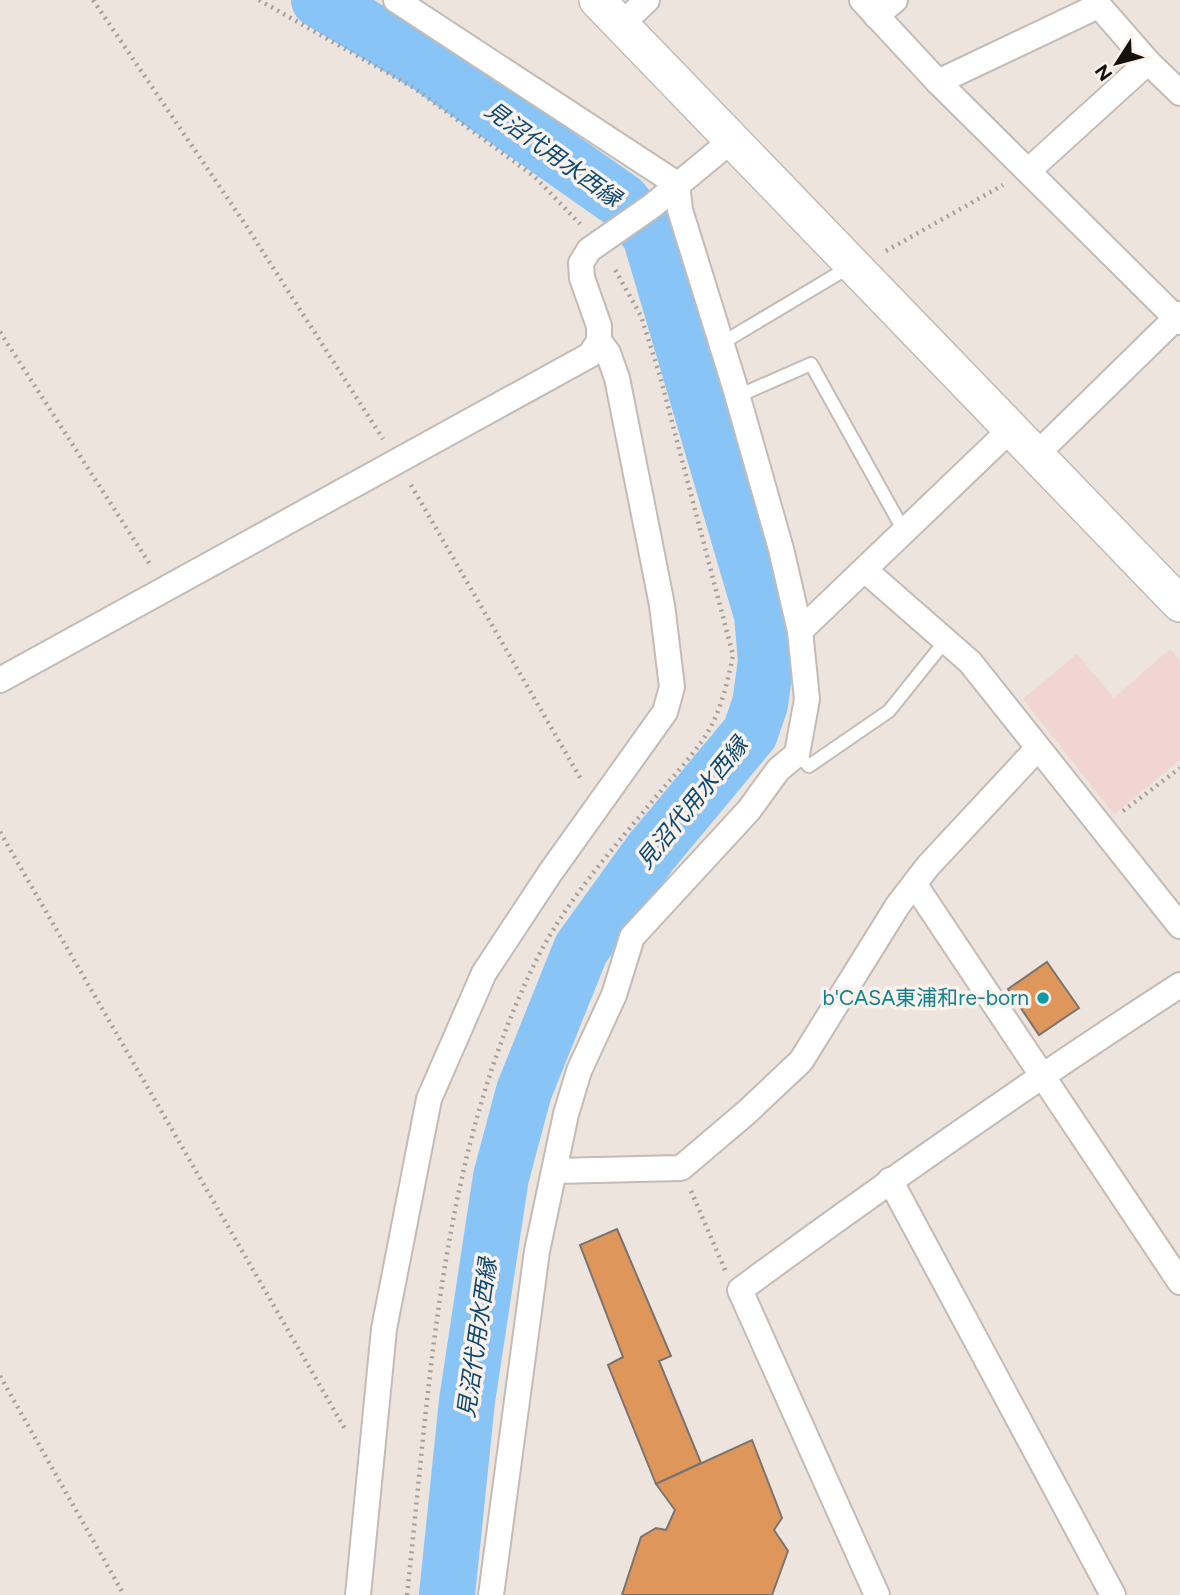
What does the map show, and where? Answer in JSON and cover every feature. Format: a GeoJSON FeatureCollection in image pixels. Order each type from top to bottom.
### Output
{"type":"FeatureCollection","features":[{"type":"Feature","properties":{"kind":"street"},"geometry":{"type":"LineString","coordinates":[[396,0],[677,184],[680,209],[738,396],[800,631],[807,698],[797,754],[778,771],[749,810],[632,937],[614,995],[579,1070],[566,1114],[537,1251],[491,1595]]}},
{"type":"Feature","properties":{"kind":"street"},"geometry":{"type":"LineString","coordinates":[[597,0],[732,139],[867,259],[1012,428],[1180,604]]}},
{"type":"Feature","properties":{"kind":"street"},"geometry":{"type":"LineString","coordinates":[[621,25],[647,0]]}},
{"type":"Feature","properties":{"kind":"street"},"geometry":{"type":"LineString","coordinates":[[939,82],[1096,3],[1148,62],[1179,88]]}},
{"type":"Feature","properties":{"kind":"street"},"geometry":{"type":"LineString","coordinates":[[878,5],[939,82],[1179,318],[1037,454]]}},
{"type":"Feature","properties":{"kind":"street"},"geometry":{"type":"LineString","coordinates":[[1028,171],[1148,62]]}},
{"type":"Feature","properties":{"kind":"street"},"geometry":{"type":"LineString","coordinates":[[0,680],[590,355],[599,341],[599,326],[588,300],[581,263],[589,250],[652,206],[732,139]]}},
{"type":"Feature","properties":{"kind":"street"},"geometry":{"type":"LineString","coordinates":[[358,1595],[384,1329],[429,1099],[484,973],[550,873],[665,712],[672,687],[662,605],[617,378],[608,353],[599,341]]}},
{"type":"Feature","properties":{"kind":"street"},"geometry":{"type":"LineString","coordinates":[[800,631],[866,571],[1012,428]]}},
{"type":"Feature","properties":{"kind":"street"},"geometry":{"type":"LineString","coordinates":[[866,571],[970,662],[1180,926]]}},
{"type":"Feature","properties":{"kind":"street"},"geometry":{"type":"LineString","coordinates":[[555,1171],[681,1168],[802,1061],[898,905],[945,848],[1037,749]]}},
{"type":"Feature","properties":{"kind":"street"},"geometry":{"type":"LineString","coordinates":[[915,885],[1180,1282]]}},
{"type":"Feature","properties":{"kind":"street"},"geometry":{"type":"LineString","coordinates":[[877,1595],[740,1290],[890,1180],[1042,1074],[1180,985]]}},
{"type":"Feature","properties":{"kind":"street"},"geometry":{"type":"LineString","coordinates":[[890,1180],[1113,1595]]}},
{"type":"Feature","properties":{"kind":"lane"},"geometry":{"type":"LineString","coordinates":[[722,343],[867,259]]}},
{"type":"Feature","properties":{"kind":"lane"},"geometry":{"type":"LineString","coordinates":[[738,396],[811,364],[904,531]]}},
{"type":"Feature","properties":{"kind":"lane"},"geometry":{"type":"LineString","coordinates":[[797,754],[809,766],[889,711],[946,640]]}},
{"type":"Feature","properties":{"kind":"path"},"geometry":{"type":"LineString","coordinates":[[93,0],[246,224],[398,463],[598,809]]}},
{"type":"Feature","properties":{"kind":"path"},"geometry":{"type":"LineString","coordinates":[[259,0],[414,88],[536,177],[607,238],[640,316],[660,376],[733,655],[727,682],[709,729],[592,873],[561,917],[534,963],[504,1033],[462,1181],[442,1277],[407,1595]]}},
{"type":"Feature","properties":{"kind":"path"},"geometry":{"type":"LineString","coordinates":[[867,259],[1028,171]]}},
{"type":"Feature","properties":{"kind":"path"},"geometry":{"type":"LineString","coordinates":[[0,332],[166,590]]}},
{"type":"Feature","properties":{"kind":"path"},"geometry":{"type":"LineString","coordinates":[[1103,827],[1180,768]]}},
{"type":"Feature","properties":{"kind":"path"},"geometry":{"type":"LineString","coordinates":[[0,832],[370,1472]]}},
{"type":"Feature","properties":{"kind":"path"},"geometry":{"type":"LineString","coordinates":[[681,1168],[728,1277],[740,1290]]}},
{"type":"Feature","properties":{"kind":"path"},"geometry":{"type":"LineString","coordinates":[[0,1376],[124,1595]]}},
{"type":"Feature","properties":{"kind":"shaded area"},"geometry":{"type":"Polygon","coordinates":[[[1170,649],[1180,660],[1180,760],[1114,814],[1023,699],[1077,654],[1114,698],[1170,649]]]}},
{"type":"Feature","properties":{"kind":"building","name":"b'CASA東浦和re-born"},"geometry":{"type":"Polygon","coordinates":[[[1047,962],[1079,1008],[1039,1035],[1008,989],[1047,962]]]}},
{"type":"Feature","properties":{"kind":"building"},"geometry":{"type":"Polygon","coordinates":[[[617,1229],[671,1356],[659,1361],[701,1463],[656,1484],[608,1365],[623,1357],[580,1245],[617,1229]]]}},
{"type":"Feature","properties":{"kind":"building"},"geometry":{"type":"Polygon","coordinates":[[[752,1440],[782,1518],[774,1530],[788,1551],[772,1595],[622,1595],[641,1537],[656,1528],[666,1530],[675,1510],[656,1484],[752,1440]]]}},
{"type":"Feature","properties":{"kind":"waterway","name":"見沼代用水西縁"},"geometry":{"type":"LineString","coordinates":[[319,0],[428,65],[622,201],[650,235],[762,615],[766,661],[760,704],[750,733],[651,852],[581,949],[524,1091],[501,1177],[467,1401],[447,1595]]}},
{"type":"Feature","properties":{"kind":"place","name":"b'CASA東浦和re-born"},"geometry":{"type":"Point","coordinates":[1043,998]}}]}
